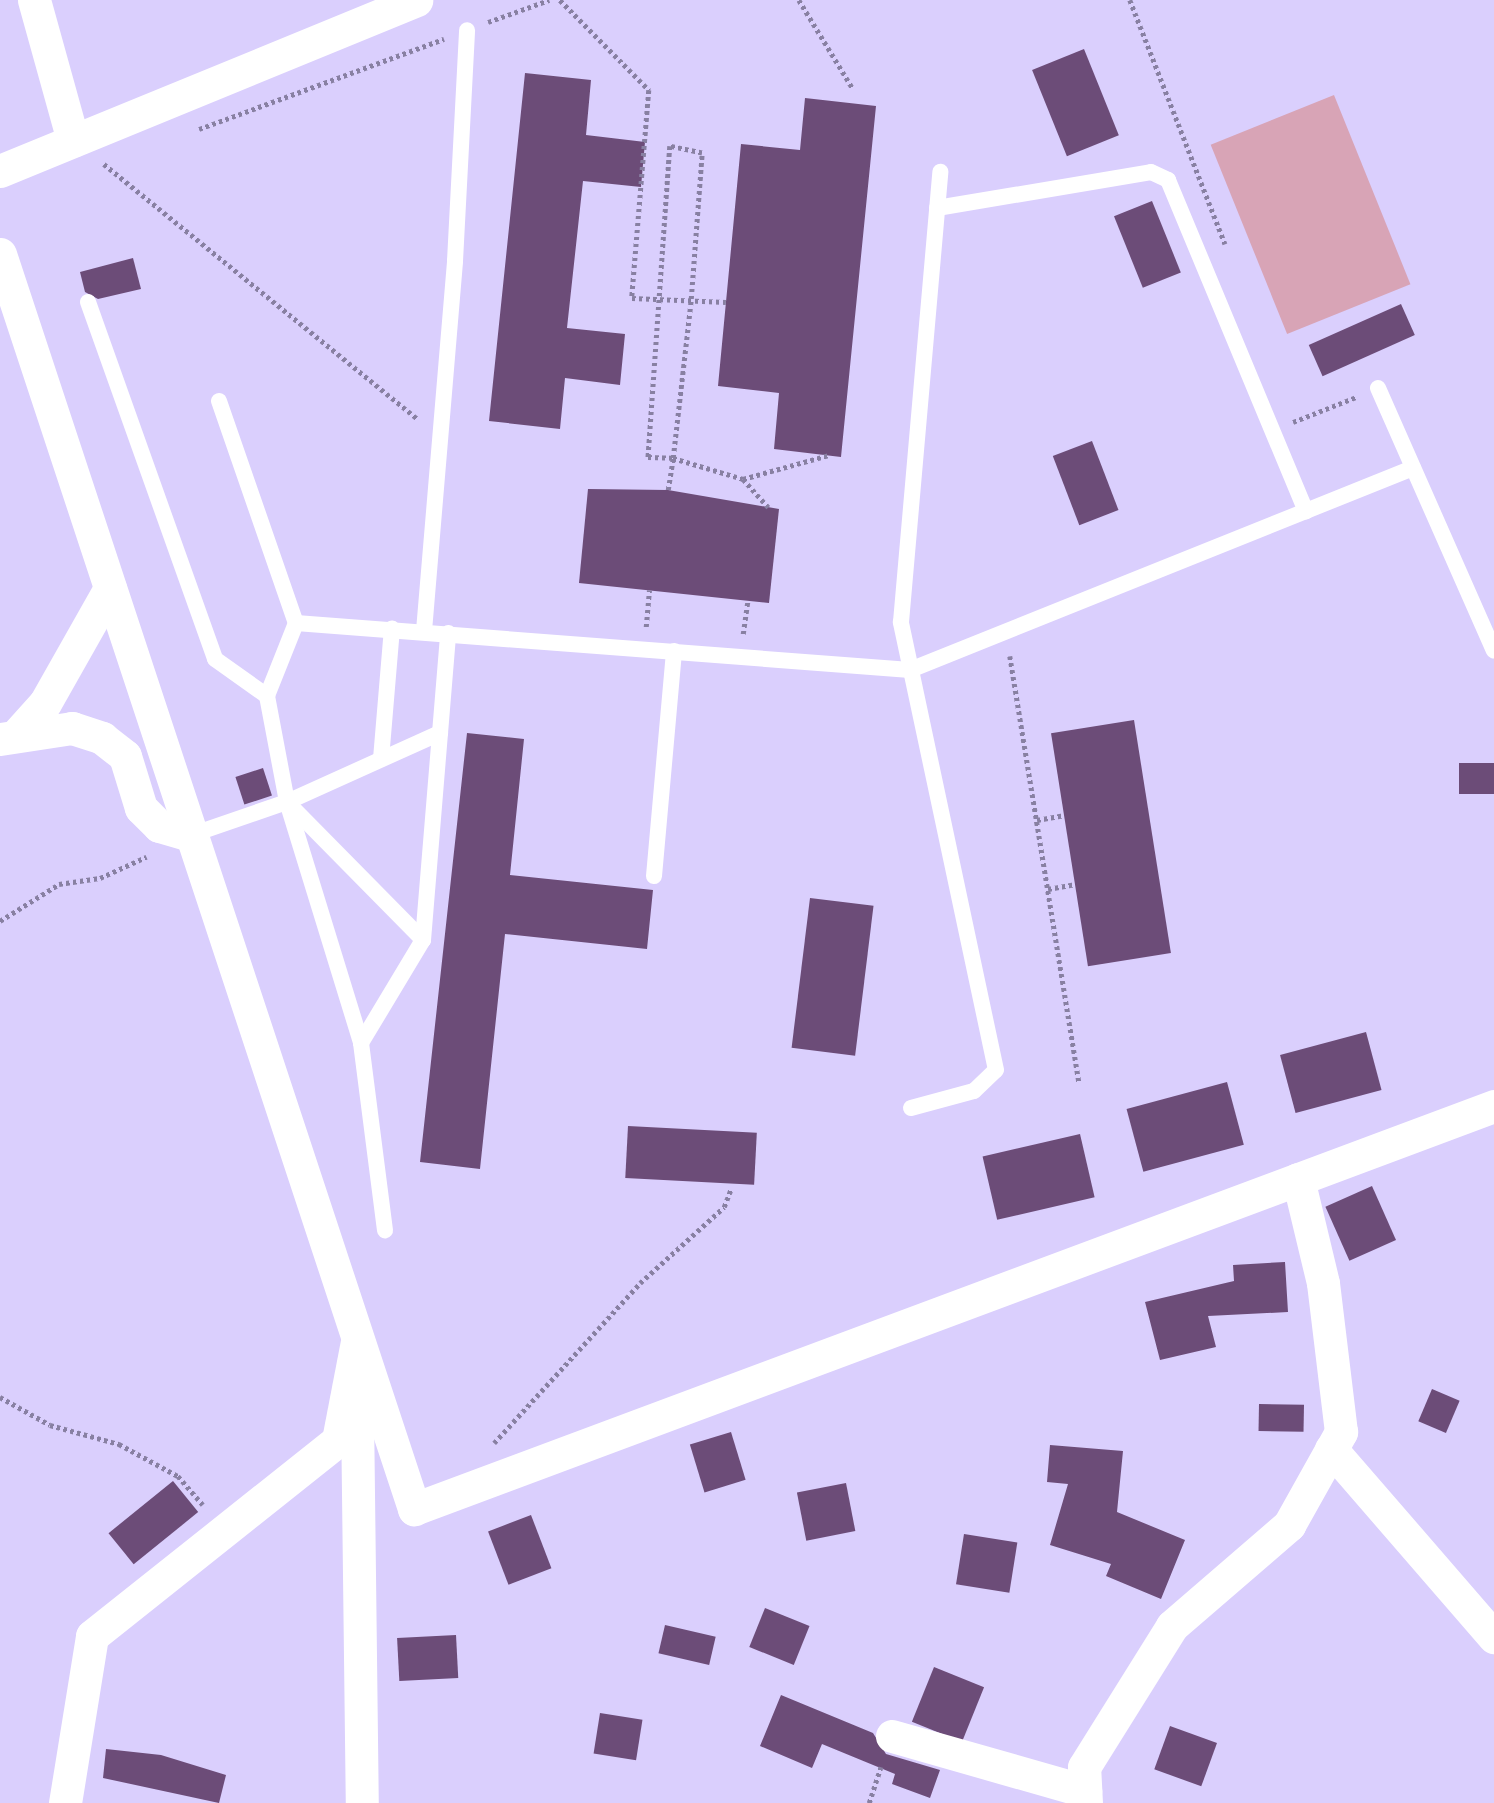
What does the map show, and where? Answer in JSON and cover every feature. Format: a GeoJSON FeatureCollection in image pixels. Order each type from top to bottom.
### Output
{"type":"FeatureCollection","features":[{"type":"Feature","properties":{"kind":"street"},"geometry":{"type":"LineString","coordinates":[[33,0],[81,154]]}},
{"type":"Feature","properties":{"kind":"street"},"geometry":{"type":"LineString","coordinates":[[0,172],[81,154],[416,0]]}},
{"type":"Feature","properties":{"kind":"street"},"geometry":{"type":"LineString","coordinates":[[0,254],[414,1509],[1494,1106]]}},
{"type":"Feature","properties":{"kind":"street"},"geometry":{"type":"LineString","coordinates":[[9,736],[45,703],[110,588]]}},
{"type":"Feature","properties":{"kind":"street"},"geometry":{"type":"LineString","coordinates":[[9,736],[72,728],[102,738],[125,756],[141,807],[159,826],[191,835]]}},
{"type":"Feature","properties":{"kind":"street"},"geometry":{"type":"LineString","coordinates":[[892,1736],[1086,1797],[1084,1767],[1172,1626],[1289,1525],[1341,1432],[1326,1310],[1298,1179]]}},
{"type":"Feature","properties":{"kind":"street"},"geometry":{"type":"LineString","coordinates":[[65,1803],[92,1636],[338,1440],[357,1338]]}},
{"type":"Feature","properties":{"kind":"street"},"geometry":{"type":"LineString","coordinates":[[357,1338],[355,1666],[362,1803]]}},
{"type":"Feature","properties":{"kind":"street"},"geometry":{"type":"LineString","coordinates":[[1331,1448],[1494,1637]]}},
{"type":"Feature","properties":{"kind":"lane"},"geometry":{"type":"LineString","coordinates":[[424,631],[440,437],[467,30]]}},
{"type":"Feature","properties":{"kind":"lane"},"geometry":{"type":"LineString","coordinates":[[911,1108],[989,1082],[996,1054],[901,622],[940,172]]}},
{"type":"Feature","properties":{"kind":"lane"},"geometry":{"type":"LineString","coordinates":[[937,208],[1151,172],[1168,180],[1306,511]]}},
{"type":"Feature","properties":{"kind":"lane"},"geometry":{"type":"LineString","coordinates":[[88,302],[215,659],[267,696]]}},
{"type":"Feature","properties":{"kind":"lane"},"geometry":{"type":"LineString","coordinates":[[1378,388],[1494,651]]}},
{"type":"Feature","properties":{"kind":"lane"},"geometry":{"type":"LineString","coordinates":[[219,401],[296,623],[267,696],[287,802],[361,1043],[385,1230]]}},
{"type":"Feature","properties":{"kind":"lane"},"geometry":{"type":"LineString","coordinates":[[296,623],[392,628],[910,670],[1413,468]]}},
{"type":"Feature","properties":{"kind":"lane"},"geometry":{"type":"LineString","coordinates":[[381,759],[392,628]]}},
{"type":"Feature","properties":{"kind":"lane"},"geometry":{"type":"LineString","coordinates":[[361,1043],[423,940],[448,633]]}},
{"type":"Feature","properties":{"kind":"lane"},"geometry":{"type":"LineString","coordinates":[[654,876],[674,651]]}},
{"type":"Feature","properties":{"kind":"lane"},"geometry":{"type":"LineString","coordinates":[[191,835],[287,802],[440,733]]}},
{"type":"Feature","properties":{"kind":"lane"},"geometry":{"type":"LineString","coordinates":[[287,802],[423,940]]}},
{"type":"Feature","properties":{"kind":"path"},"geometry":{"type":"LineString","coordinates":[[187,133],[549,0]]}},
{"type":"Feature","properties":{"kind":"path"},"geometry":{"type":"LineString","coordinates":[[560,0],[649,90],[632,298],[726,302]]}},
{"type":"Feature","properties":{"kind":"path"},"geometry":{"type":"LineString","coordinates":[[799,0],[852,87]]}},
{"type":"Feature","properties":{"kind":"path"},"geometry":{"type":"LineString","coordinates":[[1130,0],[1229,256]]}},
{"type":"Feature","properties":{"kind":"path"},"geometry":{"type":"LineString","coordinates":[[668,489],[673,458],[691,299],[702,153],[670,146],[649,457],[673,458],[743,479],[768,507]]}},
{"type":"Feature","properties":{"kind":"path"},"geometry":{"type":"LineString","coordinates":[[81,154],[103,163],[440,437]]}},
{"type":"Feature","properties":{"kind":"path"},"geometry":{"type":"LineString","coordinates":[[103,163],[115,158]]}},
{"type":"Feature","properties":{"kind":"path"},"geometry":{"type":"LineString","coordinates":[[1289,410],[1294,423],[1378,388]]}},
{"type":"Feature","properties":{"kind":"path"},"geometry":{"type":"LineString","coordinates":[[743,479],[829,455]]}},
{"type":"Feature","properties":{"kind":"path"},"geometry":{"type":"LineString","coordinates":[[644,648],[649,590]]}},
{"type":"Feature","properties":{"kind":"path"},"geometry":{"type":"LineString","coordinates":[[741,656],[748,600]]}},
{"type":"Feature","properties":{"kind":"path"},"geometry":{"type":"LineString","coordinates":[[1006,631],[1079,1083]]}},
{"type":"Feature","properties":{"kind":"path"},"geometry":{"type":"LineString","coordinates":[[1037,820],[1064,815]]}},
{"type":"Feature","properties":{"kind":"path"},"geometry":{"type":"LineString","coordinates":[[0,921],[60,884],[100,878],[191,835]]}},
{"type":"Feature","properties":{"kind":"path"},"geometry":{"type":"LineString","coordinates":[[1048,889],[1075,884]]}},
{"type":"Feature","properties":{"kind":"path"},"geometry":{"type":"LineString","coordinates":[[477,1486],[493,1444],[640,1283],[724,1207],[731,1189]]}},
{"type":"Feature","properties":{"kind":"path"},"geometry":{"type":"LineString","coordinates":[[0,1398],[50,1425],[119,1444],[178,1476],[225,1530]]}},
{"type":"Feature","properties":{"kind":"shaded area"},"geometry":{"type":"Polygon","coordinates":[[[1334,95],[1410,284],[1287,334],[1211,145],[1334,95]]]}},
{"type":"Feature","properties":{"kind":"building"},"geometry":{"type":"Polygon","coordinates":[[[1084,49],[1119,135],[1067,156],[1032,70],[1084,49]]]}},
{"type":"Feature","properties":{"kind":"building"},"geometry":{"type":"Polygon","coordinates":[[[525,73],[591,80],[586,135],[645,142],[641,187],[583,181],[567,328],[625,334],[620,385],[565,378],[560,429],[489,421],[525,73]]]}},
{"type":"Feature","properties":{"kind":"building"},"geometry":{"type":"Polygon","coordinates":[[[805,98],[876,106],[841,457],[774,449],[779,393],[718,386],[741,144],[800,150],[805,98]]]}},
{"type":"Feature","properties":{"kind":"building"},"geometry":{"type":"Polygon","coordinates":[[[1152,201],[1181,272],[1143,288],[1114,216],[1152,201]]]}},
{"type":"Feature","properties":{"kind":"building"},"geometry":{"type":"Polygon","coordinates":[[[133,258],[141,289],[98,299],[85,292],[80,272],[133,258]]]}},
{"type":"Feature","properties":{"kind":"building"},"geometry":{"type":"Polygon","coordinates":[[[1401,304],[1415,335],[1323,376],[1309,345],[1401,304]]]}},
{"type":"Feature","properties":{"kind":"building"},"geometry":{"type":"Polygon","coordinates":[[[1092,441],[1119,510],[1079,525],[1053,456],[1092,441]]]}},
{"type":"Feature","properties":{"kind":"building"},"geometry":{"type":"Polygon","coordinates":[[[588,489],[668,490],[779,509],[769,603],[579,583],[588,489]]]}},
{"type":"Feature","properties":{"kind":"building"},"geometry":{"type":"Polygon","coordinates":[[[1134,720],[1171,953],[1088,966],[1051,733],[1134,720]]]}},
{"type":"Feature","properties":{"kind":"building"},"geometry":{"type":"Polygon","coordinates":[[[467,733],[524,739],[510,875],[653,890],[647,949],[505,934],[480,1169],[420,1162],[467,733]]]}},
{"type":"Feature","properties":{"kind":"building"},"geometry":{"type":"Polygon","coordinates":[[[1459,763],[1494,763],[1494,794],[1459,794],[1459,763]]]}},
{"type":"Feature","properties":{"kind":"building"},"geometry":{"type":"Polygon","coordinates":[[[263,768],[272,796],[244,805],[235,777],[263,768]]]}},
{"type":"Feature","properties":{"kind":"building"},"geometry":{"type":"Polygon","coordinates":[[[810,898],[874,906],[855,1056],[792,1048],[810,898]]]}},
{"type":"Feature","properties":{"kind":"building"},"geometry":{"type":"Polygon","coordinates":[[[1366,1032],[1382,1090],[1296,1113],[1280,1055],[1366,1032]]]}},
{"type":"Feature","properties":{"kind":"building"},"geometry":{"type":"Polygon","coordinates":[[[1227,1082],[1244,1145],[1143,1172],[1127,1109],[1227,1082]]]}},
{"type":"Feature","properties":{"kind":"building"},"geometry":{"type":"Polygon","coordinates":[[[628,1126],[757,1133],[754,1185],[625,1178],[628,1126]]]}},
{"type":"Feature","properties":{"kind":"building"},"geometry":{"type":"Polygon","coordinates":[[[1080,1134],[1095,1197],[997,1220],[983,1156],[1080,1134]]]}},
{"type":"Feature","properties":{"kind":"building"},"geometry":{"type":"Polygon","coordinates":[[[1372,1186],[1396,1240],[1349,1261],[1325,1207],[1372,1186]]]}},
{"type":"Feature","properties":{"kind":"building"},"geometry":{"type":"Polygon","coordinates":[[[1285,1262],[1288,1312],[1208,1316],[1216,1347],[1160,1360],[1145,1302],[1234,1281],[1233,1265],[1285,1262]]]}},
{"type":"Feature","properties":{"kind":"building"},"geometry":{"type":"Polygon","coordinates":[[[1432,1389],[1460,1401],[1446,1433],[1418,1421],[1432,1389]]]}},
{"type":"Feature","properties":{"kind":"building"},"geometry":{"type":"Polygon","coordinates":[[[1259,1404],[1304,1405],[1304,1432],[1259,1431],[1259,1404]]]}},
{"type":"Feature","properties":{"kind":"building"},"geometry":{"type":"Polygon","coordinates":[[[731,1432],[746,1480],[704,1492],[690,1445],[731,1432]]]}},
{"type":"Feature","properties":{"kind":"building"},"geometry":{"type":"Polygon","coordinates":[[[1050,1445],[1123,1451],[1117,1512],[1185,1540],[1161,1599],[1106,1576],[1111,1564],[1050,1545],[1068,1484],[1047,1482],[1050,1445]]]}},
{"type":"Feature","properties":{"kind":"building"},"geometry":{"type":"Polygon","coordinates":[[[173,1481],[198,1512],[134,1564],[108,1533],[173,1481]]]}},
{"type":"Feature","properties":{"kind":"building"},"geometry":{"type":"Polygon","coordinates":[[[846,1483],[855,1531],[806,1541],[797,1493],[846,1483]]]}},
{"type":"Feature","properties":{"kind":"building"},"geometry":{"type":"Polygon","coordinates":[[[531,1515],[551,1568],[508,1585],[488,1531],[531,1515]]]}},
{"type":"Feature","properties":{"kind":"building"},"geometry":{"type":"Polygon","coordinates":[[[964,1534],[1017,1542],[1009,1593],[956,1584],[964,1534]]]}},
{"type":"Feature","properties":{"kind":"building"},"geometry":{"type":"Polygon","coordinates":[[[765,1608],[810,1626],[794,1665],[749,1647],[765,1608]]]}},
{"type":"Feature","properties":{"kind":"building"},"geometry":{"type":"Polygon","coordinates":[[[665,1625],[716,1637],[709,1665],[658,1653],[665,1625]]]}},
{"type":"Feature","properties":{"kind":"building"},"geometry":{"type":"Polygon","coordinates":[[[456,1635],[458,1678],[399,1681],[397,1638],[456,1635]]]}},
{"type":"Feature","properties":{"kind":"building"},"geometry":{"type":"Polygon","coordinates":[[[934,1667],[984,1687],[962,1742],[912,1722],[934,1667]]]}},
{"type":"Feature","properties":{"kind":"building"},"geometry":{"type":"Polygon","coordinates":[[[781,1695],[873,1733],[886,1754],[940,1770],[930,1798],[892,1784],[895,1774],[822,1744],[812,1768],[760,1746],[781,1695]]]}},
{"type":"Feature","properties":{"kind":"building"},"geometry":{"type":"Polygon","coordinates":[[[600,1713],[642,1720],[636,1760],[594,1753],[600,1713]]]}},
{"type":"Feature","properties":{"kind":"building"},"geometry":{"type":"Polygon","coordinates":[[[1170,1726],[1217,1743],[1201,1786],[1154,1769],[1170,1726]]]}},
{"type":"Feature","properties":{"kind":"building"},"geometry":{"type":"Polygon","coordinates":[[[106,1749],[161,1755],[226,1775],[219,1803],[103,1778],[106,1749]]]}}]}
